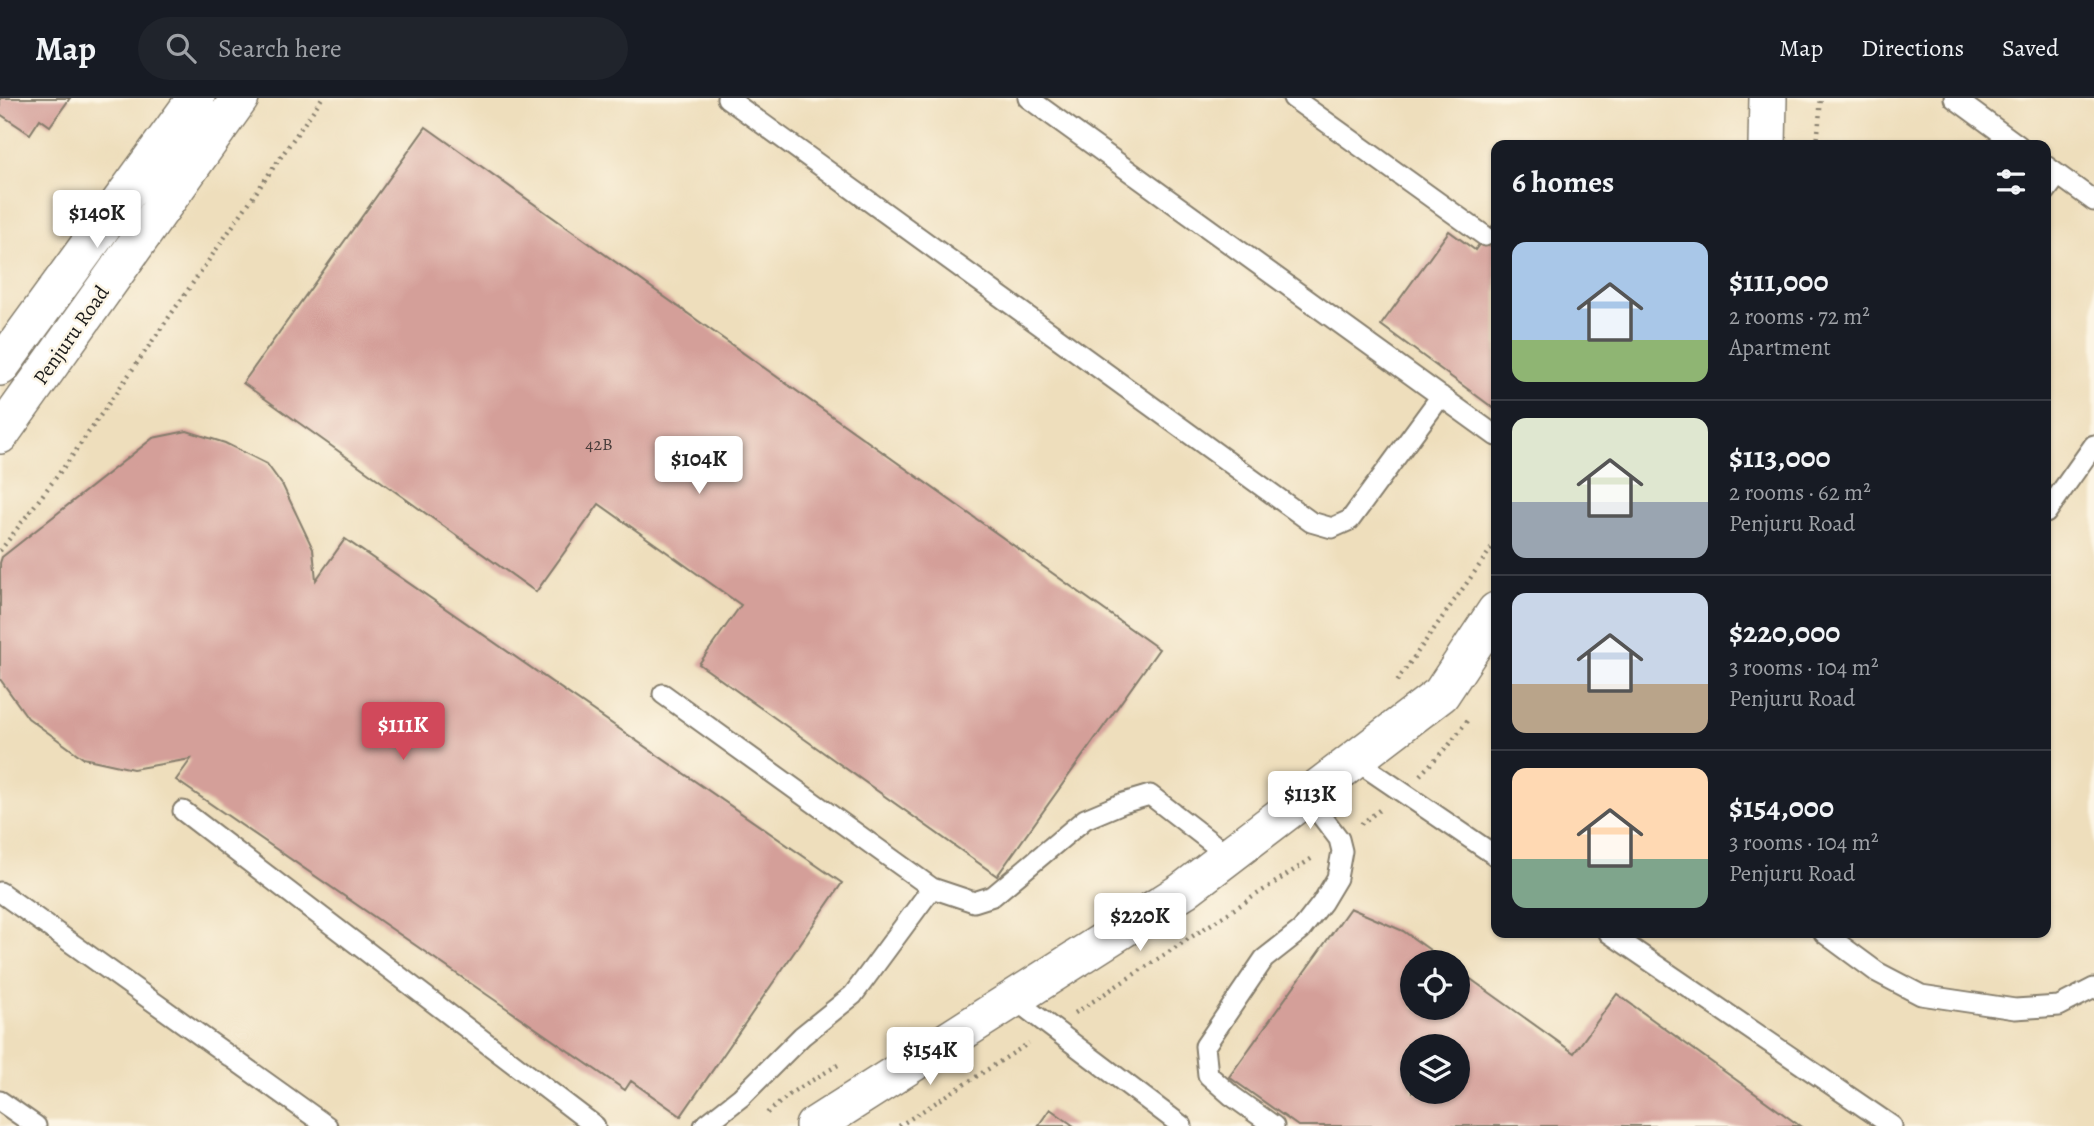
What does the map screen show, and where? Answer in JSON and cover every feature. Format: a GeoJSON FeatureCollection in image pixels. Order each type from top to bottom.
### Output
{"type":"FeatureCollection","features":[{"type":"Feature","properties":{"kind":"street","name":"Penjuru Road"},"geometry":{"type":"LineString","coordinates":[[0,367],[196,98]]}},
{"type":"Feature","properties":{"kind":"street","name":"Penjuru Road"},"geometry":{"type":"LineString","coordinates":[[0,435],[240,98]]}},
{"type":"Feature","properties":{"kind":"street"},"geometry":{"type":"LineString","coordinates":[[1767,140],[1768,98]]}},
{"type":"Feature","properties":{"kind":"street"},"geometry":{"type":"LineString","coordinates":[[814,1126],[1184,890],[1441,694],[1491,619]]}},
{"type":"Feature","properties":{"kind":"lane"},"geometry":{"type":"LineString","coordinates":[[727,98],[1311,522],[1332,528],[1350,520],[1441,396]]}},
{"type":"Feature","properties":{"kind":"lane"},"geometry":{"type":"LineString","coordinates":[[1028,98],[1491,432]]}},
{"type":"Feature","properties":{"kind":"lane"},"geometry":{"type":"LineString","coordinates":[[1293,98],[1485,236]]}},
{"type":"Feature","properties":{"kind":"lane"},"geometry":{"type":"LineString","coordinates":[[1954,98],[2011,140]]}},
{"type":"Feature","properties":{"kind":"lane"},"geometry":{"type":"LineString","coordinates":[[2052,170],[2094,201]]}},
{"type":"Feature","properties":{"kind":"lane"},"geometry":{"type":"LineString","coordinates":[[2051,506],[2094,445]]}},
{"type":"Feature","properties":{"kind":"lane"},"geometry":{"type":"LineString","coordinates":[[663,694],[932,888],[974,902],[993,896],[1085,819],[1150,795],[1229,856]]}},
{"type":"Feature","properties":{"kind":"lane"},"geometry":{"type":"LineString","coordinates":[[1355,760],[1491,853]]}},
{"type":"Feature","properties":{"kind":"lane"},"geometry":{"type":"LineString","coordinates":[[1274,1126],[1208,1075],[1205,1046],[1264,959],[1301,930],[1337,878],[1342,851],[1339,839],[1307,797]]}},
{"type":"Feature","properties":{"kind":"lane"},"geometry":{"type":"LineString","coordinates":[[183,811],[594,1126]]}},
{"type":"Feature","properties":{"kind":"lane"},"geometry":{"type":"LineString","coordinates":[[704,1126],[741,1097],[802,1036],[853,995],[932,888]]}},
{"type":"Feature","properties":{"kind":"lane"},"geometry":{"type":"LineString","coordinates":[[0,892],[327,1126]]}},
{"type":"Feature","properties":{"kind":"lane"},"geometry":{"type":"LineString","coordinates":[[1616,938],[1892,1126]]}},
{"type":"Feature","properties":{"kind":"lane"},"geometry":{"type":"LineString","coordinates":[[1831,938],[1877,972],[1921,996],[2015,1009],[2059,1006],[2094,988]]}},
{"type":"Feature","properties":{"kind":"lane"},"geometry":{"type":"LineString","coordinates":[[1014,999],[1182,1126]]}},
{"type":"Feature","properties":{"kind":"lane"},"geometry":{"type":"LineString","coordinates":[[0,1101],[36,1126]]}},
{"type":"Feature","properties":{"kind":"path"},"geometry":{"type":"LineString","coordinates":[[0,551],[69,459],[321,98]]}},
{"type":"Feature","properties":{"kind":"path"},"geometry":{"type":"LineString","coordinates":[[1817,140],[1821,98]]}},
{"type":"Feature","properties":{"kind":"path"},"geometry":{"type":"LineString","coordinates":[[1396,682],[1491,549]]}},
{"type":"Feature","properties":{"kind":"path"},"geometry":{"type":"LineString","coordinates":[[899,1126],[1298,869],[1404,793],[1449,745],[1473,713]]}},
{"type":"Feature","properties":{"kind":"path"},"geometry":{"type":"LineString","coordinates":[[759,1119],[794,1091],[840,1064]]}},
{"type":"Feature","properties":{"kind":"building"},"geometry":{"type":"Polygon","coordinates":[[[0,98],[70,98],[50,126],[40,119],[30,134],[0,114],[0,98]]]}},
{"type":"Feature","properties":{"kind":"building"},"geometry":{"type":"Polygon","coordinates":[[[426,127],[1159,649],[997,876],[699,664],[741,605],[599,504],[536,592],[243,383],[426,127]]]}},
{"type":"Feature","properties":{"kind":"building"},"geometry":{"type":"Polygon","coordinates":[[[1491,228],[1491,406],[1381,325],[1449,231],[1475,250],[1491,228]]]}},
{"type":"Feature","properties":{"kind":"building"},"geometry":{"type":"Polygon","coordinates":[[[187,431],[225,443],[267,464],[283,486],[313,549],[316,580],[345,539],[842,883],[681,1116],[631,1081],[625,1090],[176,780],[191,759],[133,769],[83,758],[28,718],[0,679],[2,557],[153,438],[187,431]]]}},
{"type":"Feature","properties":{"kind":"building"},"geometry":{"type":"Polygon","coordinates":[[[1350,908],[1403,931],[1430,950],[1400,950],[1400,1020],[1470,1020],[1470,979],[1574,1053],[1617,994],[1800,1126],[1298,1126],[1229,1077],[1350,908]]]}},
{"type":"Feature","properties":{"kind":"building"},"geometry":{"type":"Polygon","coordinates":[[[1050,1109],[1074,1126],[1038,1126],[1050,1109]]]}}]}
